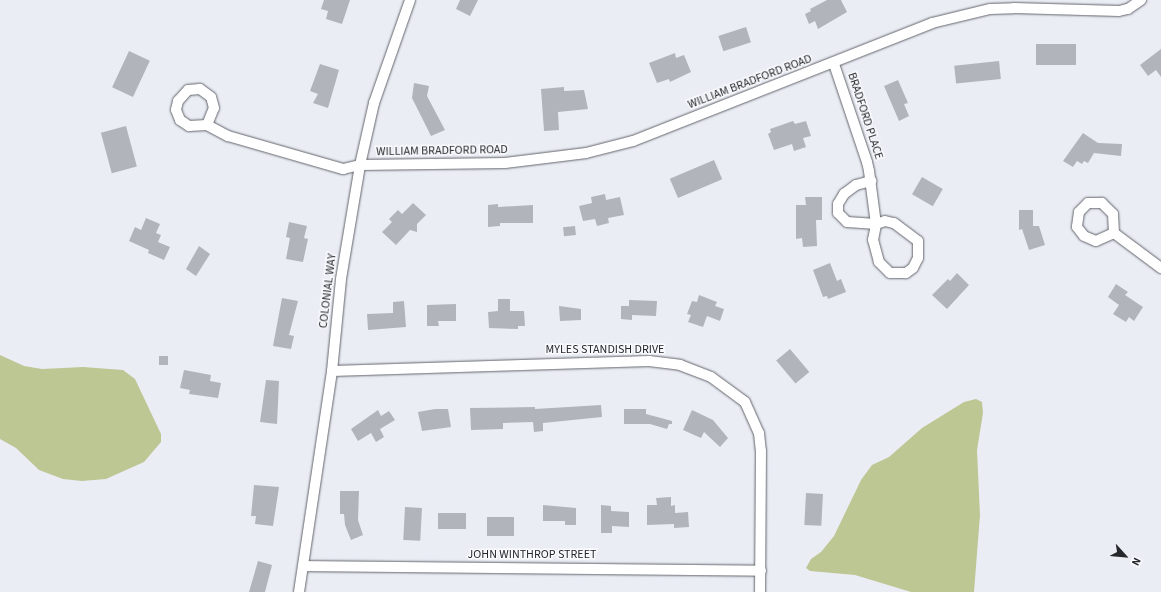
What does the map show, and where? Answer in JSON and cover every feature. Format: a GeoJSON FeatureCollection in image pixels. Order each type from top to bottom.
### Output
{"type":"FeatureCollection","features":[{"type":"Feature","properties":{"kind":"street","name":"COLONIAL WAY"},"geometry":{"type":"LineString","coordinates":[[299,592],[332,371],[341,279],[360,165],[374,103],[410,0]]}},
{"type":"Feature","properties":{"kind":"street","name":"WILLIAM BRADFORD ROAD"},"geometry":{"type":"LineString","coordinates":[[207,125],[228,136],[343,169],[360,165],[505,163],[586,153],[633,141],[834,64],[906,31],[990,9],[1039,7],[1119,11],[1128,9],[1141,0]]}},
{"type":"Feature","properties":{"kind":"street","name":"BRADFORD PLACE"},"geometry":{"type":"LineString","coordinates":[[834,64],[866,156],[876,224],[874,243],[881,265],[895,274],[910,271],[919,255],[919,244],[915,237],[894,223],[876,224]]}},
{"type":"Feature","properties":{"kind":"street"},"geometry":{"type":"LineString","coordinates":[[870,181],[847,190],[840,200],[838,210],[842,220],[847,222],[876,224]]}},
{"type":"Feature","properties":{"kind":"street"},"geometry":{"type":"LineString","coordinates":[[1114,233],[1161,268]]}},
{"type":"Feature","properties":{"kind":"street","name":"MYLES STANDISH DRIVE"},"geometry":{"type":"LineString","coordinates":[[332,371],[649,361],[680,365],[703,373],[739,396],[750,409],[757,425],[761,451],[760,592]]}},
{"type":"Feature","properties":{"kind":"street","name":"JOHN WINTHROP STREET"},"geometry":{"type":"LineString","coordinates":[[303,566],[760,571]]}},
{"type":"Feature","properties":{"kind":"green space"},"geometry":{"type":"Polygon","coordinates":[[[0,355],[24,366],[42,369],[83,367],[123,370],[135,379],[161,434],[161,442],[144,462],[106,479],[82,481],[63,479],[39,470],[16,448],[0,439],[0,355]]]}},
{"type":"Feature","properties":{"kind":"green space"},"geometry":{"type":"Polygon","coordinates":[[[976,399],[982,402],[983,413],[977,450],[980,515],[974,592],[911,592],[855,575],[810,571],[806,568],[811,559],[821,552],[834,536],[861,480],[872,465],[889,457],[922,428],[964,402],[976,399]]]}},
{"type":"Feature","properties":{"kind":"building"},"geometry":{"type":"Polygon","coordinates":[[[324,0],[350,0],[342,24],[326,19],[328,11],[321,9],[324,0]]]}},
{"type":"Feature","properties":{"kind":"building"},"geometry":{"type":"Polygon","coordinates":[[[460,0],[478,0],[470,16],[456,9],[460,0]]]}},
{"type":"Feature","properties":{"kind":"building"},"geometry":{"type":"Polygon","coordinates":[[[827,0],[841,0],[847,12],[818,29],[815,21],[809,24],[805,14],[811,11],[810,9],[827,0]]]}},
{"type":"Feature","properties":{"kind":"building"},"geometry":{"type":"Polygon","coordinates":[[[746,27],[751,42],[723,51],[718,36],[746,27]]]}},
{"type":"Feature","properties":{"kind":"building"},"geometry":{"type":"Polygon","coordinates":[[[1036,44],[1076,44],[1076,65],[1036,65],[1036,44]]]}},
{"type":"Feature","properties":{"kind":"building"},"geometry":{"type":"Polygon","coordinates":[[[1161,49],[1161,77],[1156,70],[1148,76],[1140,65],[1161,49]]]}},
{"type":"Feature","properties":{"kind":"building"},"geometry":{"type":"Polygon","coordinates":[[[129,51],[150,61],[133,97],[112,87],[129,51]]]}},
{"type":"Feature","properties":{"kind":"building"},"geometry":{"type":"Polygon","coordinates":[[[675,53],[676,58],[684,55],[691,72],[670,82],[669,79],[657,83],[649,63],[675,53]]]}},
{"type":"Feature","properties":{"kind":"building"},"geometry":{"type":"Polygon","coordinates":[[[999,61],[1001,79],[956,84],[954,66],[999,61]]]}},
{"type":"Feature","properties":{"kind":"building"},"geometry":{"type":"Polygon","coordinates":[[[320,64],[339,70],[328,108],[313,103],[318,94],[310,91],[320,64]]]}},
{"type":"Feature","properties":{"kind":"building"},"geometry":{"type":"Polygon","coordinates":[[[898,80],[908,103],[904,104],[909,116],[899,121],[884,86],[898,80]]]}},
{"type":"Feature","properties":{"kind":"building"},"geometry":{"type":"Polygon","coordinates":[[[414,83],[429,86],[427,96],[445,130],[431,136],[412,98],[414,83]]]}},
{"type":"Feature","properties":{"kind":"building"},"geometry":{"type":"Polygon","coordinates":[[[564,87],[564,91],[584,90],[588,109],[558,112],[559,130],[544,131],[541,89],[564,87]]]}},
{"type":"Feature","properties":{"kind":"building"},"geometry":{"type":"Polygon","coordinates":[[[793,121],[795,124],[806,121],[811,136],[803,138],[806,147],[794,151],[792,144],[774,150],[768,134],[771,132],[770,129],[793,121]]]}},
{"type":"Feature","properties":{"kind":"building"},"geometry":{"type":"Polygon","coordinates":[[[126,126],[137,167],[112,173],[101,133],[126,126]]]}},
{"type":"Feature","properties":{"kind":"building"},"geometry":{"type":"Polygon","coordinates":[[[1083,133],[1098,143],[1122,144],[1121,156],[1094,153],[1088,163],[1084,161],[1082,164],[1077,161],[1073,167],[1063,161],[1083,133]]]}},
{"type":"Feature","properties":{"kind":"building"},"geometry":{"type":"Polygon","coordinates":[[[714,160],[722,179],[678,198],[670,179],[714,160]]]}},
{"type":"Feature","properties":{"kind":"building"},"geometry":{"type":"Polygon","coordinates":[[[922,177],[943,189],[933,206],[912,194],[922,177]]]}},
{"type":"Feature","properties":{"kind":"building"},"geometry":{"type":"Polygon","coordinates":[[[605,194],[606,200],[620,197],[624,215],[608,218],[609,223],[597,226],[595,219],[583,221],[579,206],[592,203],[591,197],[605,194]]]}},
{"type":"Feature","properties":{"kind":"building"},"geometry":{"type":"Polygon","coordinates":[[[805,197],[822,197],[822,220],[816,220],[817,246],[803,247],[802,238],[796,239],[796,205],[806,205],[805,197]]]}},
{"type":"Feature","properties":{"kind":"building"},"geometry":{"type":"Polygon","coordinates":[[[413,203],[426,215],[417,224],[417,232],[410,230],[396,245],[382,232],[392,222],[389,219],[398,210],[402,214],[413,203]]]}},
{"type":"Feature","properties":{"kind":"building"},"geometry":{"type":"Polygon","coordinates":[[[498,204],[498,207],[533,205],[533,223],[500,223],[500,226],[488,227],[488,205],[498,204]]]}},
{"type":"Feature","properties":{"kind":"building"},"geometry":{"type":"Polygon","coordinates":[[[1019,210],[1033,210],[1033,226],[1039,226],[1045,245],[1029,250],[1022,229],[1019,230],[1019,210]]]}},
{"type":"Feature","properties":{"kind":"building"},"geometry":{"type":"Polygon","coordinates":[[[146,218],[160,224],[156,233],[161,235],[158,242],[170,247],[164,260],[148,253],[149,250],[129,241],[135,227],[141,230],[146,218]]]}},
{"type":"Feature","properties":{"kind":"building"},"geometry":{"type":"Polygon","coordinates":[[[289,222],[307,226],[304,238],[308,239],[303,262],[286,259],[290,238],[286,237],[289,222]]]}},
{"type":"Feature","properties":{"kind":"building"},"geometry":{"type":"Polygon","coordinates":[[[575,226],[576,235],[564,236],[563,227],[575,226]]]}},
{"type":"Feature","properties":{"kind":"building"},"geometry":{"type":"Polygon","coordinates":[[[199,246],[210,254],[196,276],[186,269],[199,246]]]}},
{"type":"Feature","properties":{"kind":"building"},"geometry":{"type":"Polygon","coordinates":[[[830,263],[837,281],[841,279],[846,292],[828,299],[827,296],[823,297],[813,270],[830,263]]]}},
{"type":"Feature","properties":{"kind":"building"},"geometry":{"type":"Polygon","coordinates":[[[957,273],[969,285],[947,309],[932,295],[948,279],[950,281],[957,273]]]}},
{"type":"Feature","properties":{"kind":"building"},"geometry":{"type":"Polygon","coordinates":[[[1116,284],[1128,292],[1125,295],[1143,307],[1134,321],[1129,317],[1126,322],[1113,314],[1119,305],[1108,297],[1116,284]]]}},
{"type":"Feature","properties":{"kind":"building"},"geometry":{"type":"Polygon","coordinates":[[[699,295],[717,302],[715,306],[724,309],[720,321],[707,316],[703,327],[688,322],[691,315],[687,314],[692,301],[697,302],[699,295]]]}},
{"type":"Feature","properties":{"kind":"building"},"geometry":{"type":"Polygon","coordinates":[[[282,298],[298,301],[289,335],[294,336],[291,349],[273,346],[282,298]]]}},
{"type":"Feature","properties":{"kind":"building"},"geometry":{"type":"Polygon","coordinates":[[[498,299],[510,299],[510,311],[524,311],[525,326],[518,326],[518,329],[489,328],[488,312],[498,311],[498,299]]]}},
{"type":"Feature","properties":{"kind":"building"},"geometry":{"type":"Polygon","coordinates":[[[629,300],[657,301],[656,316],[632,315],[632,320],[621,319],[621,306],[629,306],[629,300]]]}},
{"type":"Feature","properties":{"kind":"building"},"geometry":{"type":"Polygon","coordinates":[[[404,301],[406,327],[368,330],[367,314],[393,313],[393,302],[404,301]]]}},
{"type":"Feature","properties":{"kind":"building"},"geometry":{"type":"Polygon","coordinates":[[[456,304],[456,321],[438,321],[439,326],[427,326],[427,305],[456,304]]]}},
{"type":"Feature","properties":{"kind":"building"},"geometry":{"type":"Polygon","coordinates":[[[559,306],[581,309],[581,320],[560,321],[559,306]]]}},
{"type":"Feature","properties":{"kind":"building"},"geometry":{"type":"Polygon","coordinates":[[[790,349],[809,372],[795,384],[776,361],[790,349]]]}},
{"type":"Feature","properties":{"kind":"building"},"geometry":{"type":"Polygon","coordinates":[[[159,356],[168,356],[168,365],[159,365],[159,356]]]}},
{"type":"Feature","properties":{"kind":"building"},"geometry":{"type":"Polygon","coordinates":[[[184,370],[211,375],[210,381],[221,383],[218,398],[189,394],[190,390],[180,388],[184,370]]]}},
{"type":"Feature","properties":{"kind":"building"},"geometry":{"type":"Polygon","coordinates":[[[266,380],[279,381],[277,424],[260,422],[266,380]]]}},
{"type":"Feature","properties":{"kind":"building"},"geometry":{"type":"Polygon","coordinates":[[[601,405],[602,417],[543,423],[543,431],[534,432],[533,422],[503,423],[503,429],[471,430],[470,408],[535,407],[535,409],[601,405]]]}},
{"type":"Feature","properties":{"kind":"building"},"geometry":{"type":"Polygon","coordinates":[[[435,409],[448,409],[451,427],[422,431],[418,412],[435,409]]]}},
{"type":"Feature","properties":{"kind":"building"},"geometry":{"type":"Polygon","coordinates":[[[624,409],[646,409],[646,414],[672,421],[672,424],[669,424],[667,429],[650,424],[624,424],[624,409]]]}},
{"type":"Feature","properties":{"kind":"building"},"geometry":{"type":"Polygon","coordinates":[[[378,410],[381,416],[389,411],[395,420],[380,429],[384,437],[376,442],[371,433],[358,441],[351,429],[378,410]]]}},
{"type":"Feature","properties":{"kind":"building"},"geometry":{"type":"Polygon","coordinates":[[[692,410],[713,420],[728,438],[720,447],[704,432],[701,438],[683,430],[692,410]]]}},
{"type":"Feature","properties":{"kind":"building"},"geometry":{"type":"Polygon","coordinates":[[[254,485],[279,487],[273,526],[255,524],[256,516],[251,516],[254,485]]]}},
{"type":"Feature","properties":{"kind":"building"},"geometry":{"type":"Polygon","coordinates":[[[340,491],[359,491],[358,520],[363,535],[351,540],[345,525],[344,514],[340,514],[340,491]]]}},
{"type":"Feature","properties":{"kind":"building"},"geometry":{"type":"Polygon","coordinates":[[[806,493],[823,494],[821,526],[804,525],[806,493]]]}},
{"type":"Feature","properties":{"kind":"building"},"geometry":{"type":"Polygon","coordinates":[[[671,497],[671,506],[675,505],[675,513],[688,512],[689,527],[674,528],[674,524],[647,525],[647,505],[657,505],[656,498],[671,497]]]}},
{"type":"Feature","properties":{"kind":"building"},"geometry":{"type":"Polygon","coordinates":[[[543,505],[576,508],[576,525],[565,525],[565,521],[543,521],[543,505]]]}},
{"type":"Feature","properties":{"kind":"building"},"geometry":{"type":"Polygon","coordinates":[[[601,505],[611,506],[611,511],[629,512],[629,527],[612,526],[612,533],[601,533],[601,505]]]}},
{"type":"Feature","properties":{"kind":"building"},"geometry":{"type":"Polygon","coordinates":[[[405,507],[422,508],[420,541],[403,540],[405,507]]]}},
{"type":"Feature","properties":{"kind":"building"},"geometry":{"type":"Polygon","coordinates":[[[438,513],[466,513],[466,529],[438,529],[438,513]]]}},
{"type":"Feature","properties":{"kind":"building"},"geometry":{"type":"Polygon","coordinates":[[[487,517],[514,517],[514,536],[487,536],[487,517]]]}},
{"type":"Feature","properties":{"kind":"building"},"geometry":{"type":"Polygon","coordinates":[[[258,561],[272,565],[265,592],[249,592],[258,561]]]}}]}
